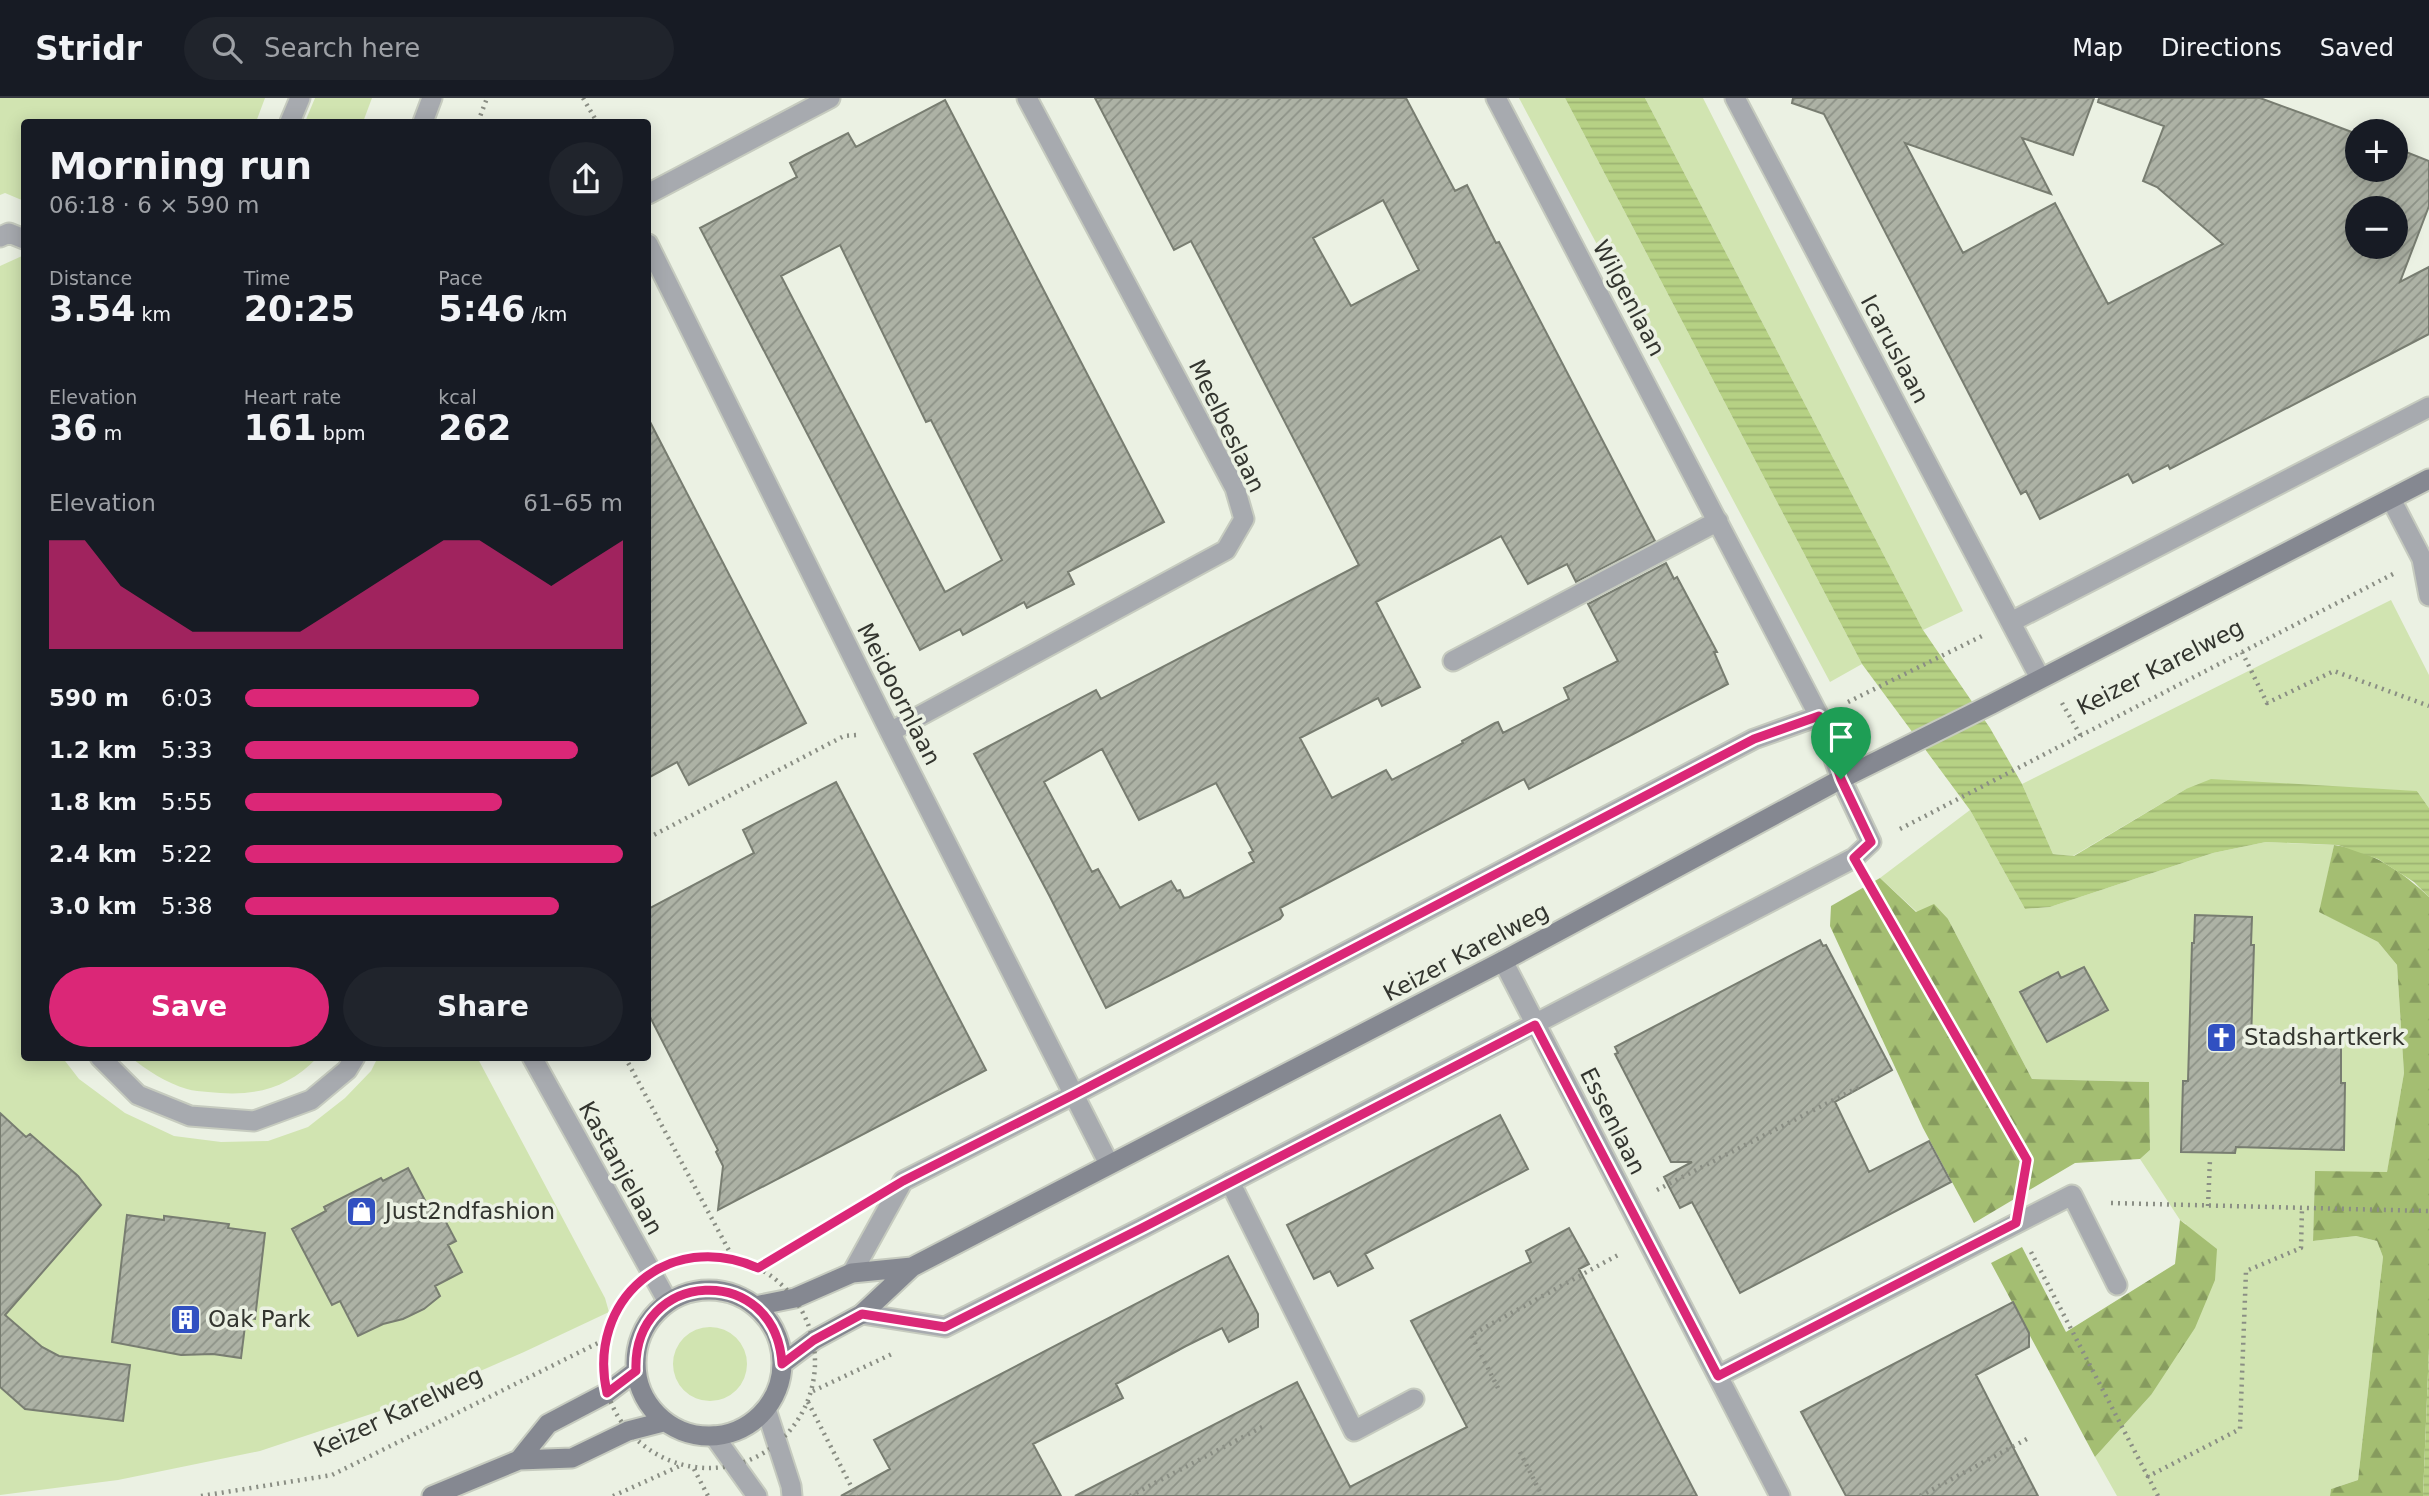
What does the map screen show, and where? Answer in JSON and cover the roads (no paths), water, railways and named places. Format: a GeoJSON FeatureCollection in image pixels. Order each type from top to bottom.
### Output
{"type":"FeatureCollection","features":[{"type":"Feature","properties":{"kind":"main road","name":"Keizer Karelweg"},"geometry":{"type":"LineString","coordinates":[[782,1364],[814,1340],[862,1314],[912,1267],[1503,961],[1841,779],[2429,479]]}},
{"type":"Feature","properties":{"kind":"main road","name":"Keizer Karelweg"},"geometry":{"type":"LineString","coordinates":[[755,1306],[794,1298],[852,1273],[912,1267]]}},
{"type":"Feature","properties":{"kind":"main road"},"geometry":{"type":"LineString","coordinates":[[709,1289],[734,1293],[755,1306],[773,1325],[782,1350],[778,1388],[766,1409],[737,1431],[714,1436],[690,1434],[663,1422],[643,1396],[636,1371],[640,1335],[654,1314],[684,1293],[709,1289]]}},
{"type":"Feature","properties":{"kind":"main road"},"geometry":{"type":"LineString","coordinates":[[519,1460],[548,1424],[607,1393],[636,1371]]}},
{"type":"Feature","properties":{"kind":"main road"},"geometry":{"type":"LineString","coordinates":[[432,1496],[519,1460],[572,1458],[628,1432],[663,1422]]}},
{"type":"Feature","properties":{"kind":"street"},"geometry":{"type":"LineString","coordinates":[[291,119],[300,98]]}},
{"type":"Feature","properties":{"kind":"street"},"geometry":{"type":"LineString","coordinates":[[426,119],[432,98]]}},
{"type":"Feature","properties":{"kind":"street"},"geometry":{"type":"LineString","coordinates":[[651,192],[830,98]]}},
{"type":"Feature","properties":{"kind":"street","name":"Meelbeslaan"},"geometry":{"type":"LineString","coordinates":[[890,732],[1226,550],[1244,519],[1236,488],[1027,98]]}},
{"type":"Feature","properties":{"kind":"street","name":"Wilgenlaan"},"geometry":{"type":"LineString","coordinates":[[1496,98],[1819,716],[1841,779],[1871,842],[1854,858],[1535,1025]]}},
{"type":"Feature","properties":{"kind":"street","name":"Icaruslaan"},"geometry":{"type":"LineString","coordinates":[[1735,98],[2011,622]]}},
{"type":"Feature","properties":{"kind":"street"},"geometry":{"type":"LineString","coordinates":[[0,237],[9,233],[21,238]]}},
{"type":"Feature","properties":{"kind":"street","name":"Meidoornlaan"},"geometry":{"type":"LineString","coordinates":[[651,250],[890,732],[1109,1164]]}},
{"type":"Feature","properties":{"kind":"street"},"geometry":{"type":"LineString","coordinates":[[2040,678],[2011,622],[2429,407]]}},
{"type":"Feature","properties":{"kind":"street"},"geometry":{"type":"LineString","coordinates":[[2391,499],[2425,558],[2429,596]]}},
{"type":"Feature","properties":{"kind":"street"},"geometry":{"type":"LineString","coordinates":[[1453,661],[1718,522]]}},
{"type":"Feature","properties":{"kind":"street"},"geometry":{"type":"LineString","coordinates":[[852,1273],[903,1181],[1754,739],[1819,716]]}},
{"type":"Feature","properties":{"kind":"street","name":"Essenlaan"},"geometry":{"type":"LineString","coordinates":[[1503,961],[1780,1496]]}},
{"type":"Feature","properties":{"kind":"street"},"geometry":{"type":"LineString","coordinates":[[862,1314],[945,1327],[1535,1025]]}},
{"type":"Feature","properties":{"kind":"street"},"geometry":{"type":"LineString","coordinates":[[104,1061],[138,1095],[190,1116],[254,1121],[311,1100],[347,1070],[353,1061]]}},
{"type":"Feature","properties":{"kind":"street","name":"Kastanjelaan"},"geometry":{"type":"LineString","coordinates":[[534,1061],[668,1302]]}},
{"type":"Feature","properties":{"kind":"street"},"geometry":{"type":"LineString","coordinates":[[1230,1182],[1354,1431],[1414,1399]]}},
{"type":"Feature","properties":{"kind":"street"},"geometry":{"type":"LineString","coordinates":[[1718,1376],[2072,1195],[2117,1284]]}},
{"type":"Feature","properties":{"kind":"street"},"geometry":{"type":"LineString","coordinates":[[766,1409],[792,1496]]}},
{"type":"Feature","properties":{"kind":"street"},"geometry":{"type":"LineString","coordinates":[[714,1436],[757,1496]]}},
{"type":"Feature","properties":{"kind":"place","name":"Stadshartkerk"},"geometry":{"type":"Point","coordinates":[2221,1037]}},
{"type":"Feature","properties":{"kind":"place","name":"Just2ndfashion"},"geometry":{"type":"Point","coordinates":[362,1211]}},
{"type":"Feature","properties":{"kind":"place","name":"Oak Park"},"geometry":{"type":"Point","coordinates":[185,1319]}}]}
